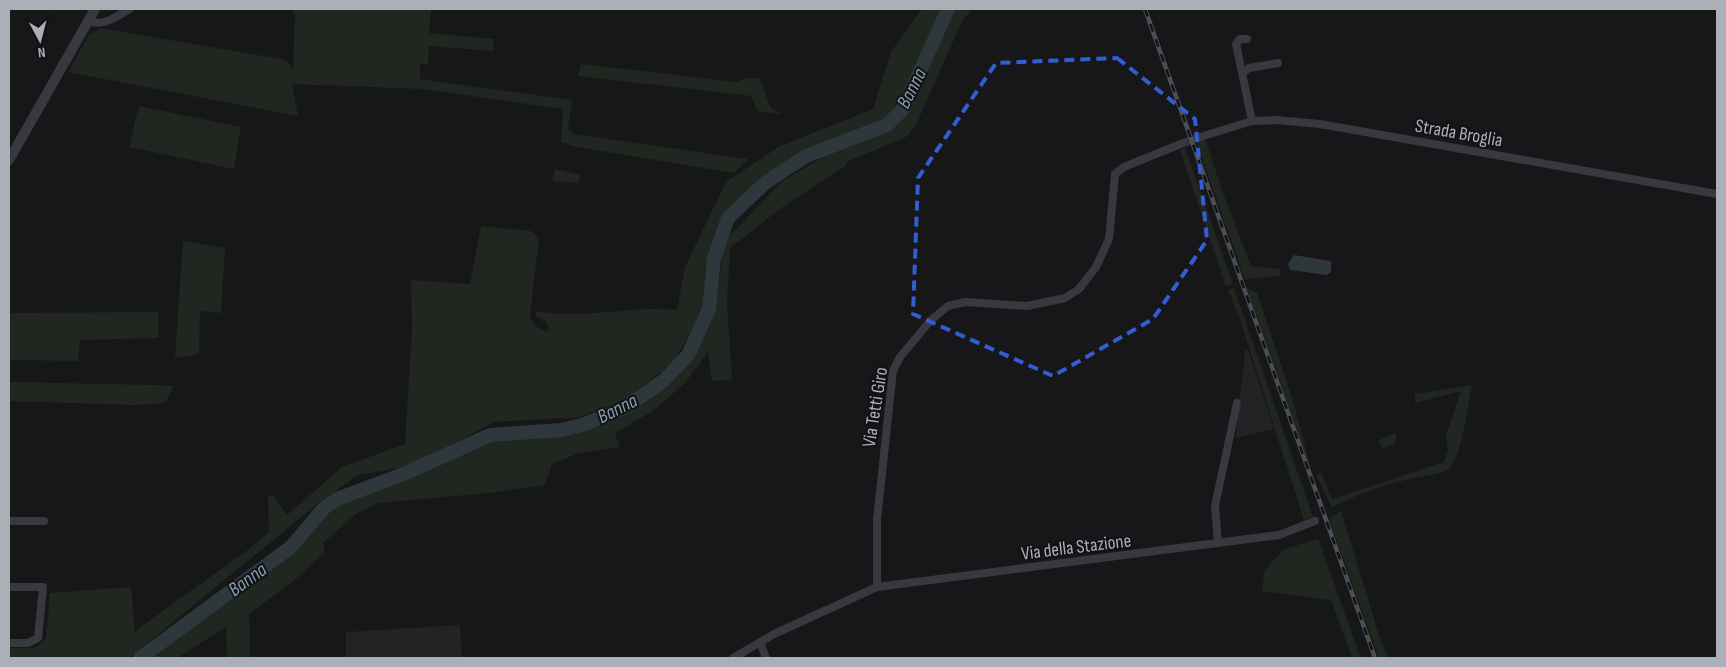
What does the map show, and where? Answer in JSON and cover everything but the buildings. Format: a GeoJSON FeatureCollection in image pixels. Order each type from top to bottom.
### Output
{"type":"FeatureCollection","features":[{"type":"Feature","properties":{"kind":"street"},"geometry":{"type":"LineString","coordinates":[[9,160],[95,9]]}},
{"type":"Feature","properties":{"kind":"street"},"geometry":{"type":"LineString","coordinates":[[89,21],[95,23],[105,22],[130,9]]}},
{"type":"Feature","properties":{"kind":"street"},"geometry":{"type":"LineString","coordinates":[[1247,39],[1240,39],[1236,44],[1244,72],[1252,121]]}},
{"type":"Feature","properties":{"kind":"street"},"geometry":{"type":"LineString","coordinates":[[1244,72],[1249,68],[1278,63]]}},
{"type":"Feature","properties":{"kind":"street","name":"Strada Broglia"},"geometry":{"type":"LineString","coordinates":[[1197,138],[1252,121],[1275,120],[1320,124],[1717,194]]}},
{"type":"Feature","properties":{"kind":"street","name":"Via Tetti Giro"},"geometry":{"type":"LineString","coordinates":[[877,587],[876,531],[880,490],[891,384],[893,371],[900,357],[930,320],[948,306],[965,302],[1027,306],[1058,300],[1074,294],[1090,276],[1109,239],[1115,174],[1124,167],[1183,143]]}},
{"type":"Feature","properties":{"kind":"street"},"geometry":{"type":"LineString","coordinates":[[1218,543],[1215,506],[1237,403]]}},
{"type":"Feature","properties":{"kind":"street"},"geometry":{"type":"LineString","coordinates":[[9,520],[44,521]]}},
{"type":"Feature","properties":{"kind":"street","name":"Via della Stazione"},"geometry":{"type":"LineString","coordinates":[[877,587],[1279,535],[1315,521]]}},
{"type":"Feature","properties":{"kind":"street"},"geometry":{"type":"LineString","coordinates":[[9,587],[43,587],[38,638],[28,643],[9,643]]}},
{"type":"Feature","properties":{"kind":"street"},"geometry":{"type":"LineString","coordinates":[[734,658],[760,642],[877,587]]}},
{"type":"Feature","properties":{"kind":"street"},"geometry":{"type":"LineString","coordinates":[[760,642],[766,658]]}},
{"type":"Feature","properties":{"kind":"highlighted area"},"geometry":{"type":"Polygon","coordinates":[[[1117,58],[1195,119],[1207,240],[1153,319],[1053,376],[913,314],[918,178],[996,63],[1117,58]]]}},
{"type":"Feature","properties":{"kind":"shaded area"},"geometry":{"type":"Polygon","coordinates":[[[293,9],[431,9],[429,33],[494,39],[493,51],[429,46],[428,64],[420,64],[420,79],[572,100],[568,129],[574,134],[748,159],[734,173],[577,147],[561,142],[563,109],[423,89],[292,84],[298,116],[68,72],[89,35],[100,28],[286,60],[293,70],[295,17],[293,9]]]}},
{"type":"Feature","properties":{"kind":"shaded area"},"geometry":{"type":"Polygon","coordinates":[[[922,9],[943,9],[900,104],[885,120],[806,150],[764,177],[724,215],[705,270],[703,310],[674,361],[626,400],[579,417],[494,422],[411,466],[358,475],[315,506],[129,658],[9,658],[9,648],[34,648],[46,639],[50,593],[131,587],[135,633],[139,628],[249,549],[269,532],[268,496],[274,496],[287,515],[342,467],[405,444],[412,328],[411,280],[470,284],[481,226],[531,231],[539,238],[530,315],[534,325],[547,332],[549,329],[545,320],[536,317],[536,311],[571,314],[641,309],[677,310],[685,267],[726,182],[780,146],[873,109],[891,52],[922,9]]]}},
{"type":"Feature","properties":{"kind":"shaded area"},"geometry":{"type":"Polygon","coordinates":[[[953,9],[973,9],[963,19],[915,127],[906,137],[849,161],[844,167],[784,206],[730,248],[727,304],[732,380],[712,381],[708,352],[685,383],[653,411],[615,433],[620,447],[579,453],[552,464],[545,485],[489,493],[378,503],[356,514],[323,543],[325,552],[297,578],[249,614],[250,658],[227,658],[226,627],[177,658],[147,658],[296,546],[329,510],[388,482],[424,471],[470,446],[507,435],[590,429],[630,410],[666,386],[690,359],[711,316],[717,298],[724,242],[782,181],[837,149],[890,129],[906,110],[953,9]]]}},
{"type":"Feature","properties":{"kind":"shaded area"},"geometry":{"type":"Polygon","coordinates":[[[581,64],[737,82],[742,79],[759,78],[771,108],[782,114],[758,111],[751,96],[578,76],[581,64]]]}},
{"type":"Feature","properties":{"kind":"shaded area"},"geometry":{"type":"Polygon","coordinates":[[[139,106],[241,127],[234,169],[129,147],[139,106]]]}},
{"type":"Feature","properties":{"kind":"shaded area"},"geometry":{"type":"Polygon","coordinates":[[[1205,138],[1222,190],[1251,266],[1280,269],[1281,276],[1245,279],[1196,142],[1205,138]]]}},
{"type":"Feature","properties":{"kind":"shaded area"},"geometry":{"type":"Polygon","coordinates":[[[1185,148],[1233,284],[1226,286],[1180,150],[1185,148]]]}},
{"type":"Feature","properties":{"kind":"shaded area"},"geometry":{"type":"Polygon","coordinates":[[[555,169],[580,175],[579,183],[552,181],[555,169]]]}},
{"type":"Feature","properties":{"kind":"shaded area"},"geometry":{"type":"Polygon","coordinates":[[[183,241],[225,248],[221,313],[200,311],[199,354],[179,358],[175,357],[183,241]]]}},
{"type":"Feature","properties":{"kind":"shaded area"},"geometry":{"type":"Polygon","coordinates":[[[1294,255],[1331,261],[1331,272],[1327,275],[1290,270],[1288,264],[1294,255]]]}},
{"type":"Feature","properties":{"kind":"shaded area"},"geometry":{"type":"Polygon","coordinates":[[[1234,288],[1313,517],[1304,520],[1240,319],[1228,290],[1234,288]]]}},
{"type":"Feature","properties":{"kind":"shaded area"},"geometry":{"type":"Polygon","coordinates":[[[1247,288],[1257,293],[1292,397],[1312,473],[1247,288]]]}},
{"type":"Feature","properties":{"kind":"shaded area"},"geometry":{"type":"Polygon","coordinates":[[[159,312],[158,338],[80,340],[78,361],[9,360],[9,313],[159,312]]]}},
{"type":"Feature","properties":{"kind":"shaded area"},"geometry":{"type":"Polygon","coordinates":[[[1248,349],[1274,429],[1236,438],[1245,350],[1248,349]]]}},
{"type":"Feature","properties":{"kind":"shaded area"},"geometry":{"type":"Polygon","coordinates":[[[9,382],[174,386],[167,400],[159,404],[130,405],[9,401],[9,382]]]}},
{"type":"Feature","properties":{"kind":"shaded area"},"geometry":{"type":"Polygon","coordinates":[[[1472,385],[1458,451],[1451,467],[1441,473],[1408,479],[1375,489],[1332,507],[1316,475],[1321,472],[1332,499],[1444,462],[1448,450],[1446,436],[1461,391],[1415,403],[1415,394],[1472,385]]]}},
{"type":"Feature","properties":{"kind":"shaded area"},"geometry":{"type":"Polygon","coordinates":[[[1396,433],[1395,444],[1383,448],[1377,441],[1396,433]]]}},
{"type":"Feature","properties":{"kind":"shaded area"},"geometry":{"type":"Polygon","coordinates":[[[1341,511],[1380,638],[1388,658],[1379,658],[1329,519],[1341,511]]]}},
{"type":"Feature","properties":{"kind":"shaded area"},"geometry":{"type":"Polygon","coordinates":[[[1318,539],[1361,658],[1352,658],[1331,600],[1262,591],[1265,570],[1284,549],[1318,539]]]}},
{"type":"Feature","properties":{"kind":"shaded area"},"geometry":{"type":"Polygon","coordinates":[[[460,625],[462,658],[346,658],[346,632],[460,625]]]}},
{"type":"Feature","properties":{"kind":"waterway","name":"Banna"},"geometry":{"type":"LineString","coordinates":[[140,658],[291,547],[324,508],[337,499],[406,473],[490,435],[562,430],[585,424],[626,407],[663,381],[688,355],[709,309],[714,259],[728,218],[765,183],[806,156],[887,125],[903,109],[948,9]]}},
{"type":"Feature","properties":{"kind":"tunnel"},"geometry":{"type":"LineString","coordinates":[[1183,143],[1197,138]]}},
{"type":"Feature","properties":{"kind":"railway"},"geometry":{"type":"LineString","coordinates":[[1145,9],[1375,658]]}}]}
